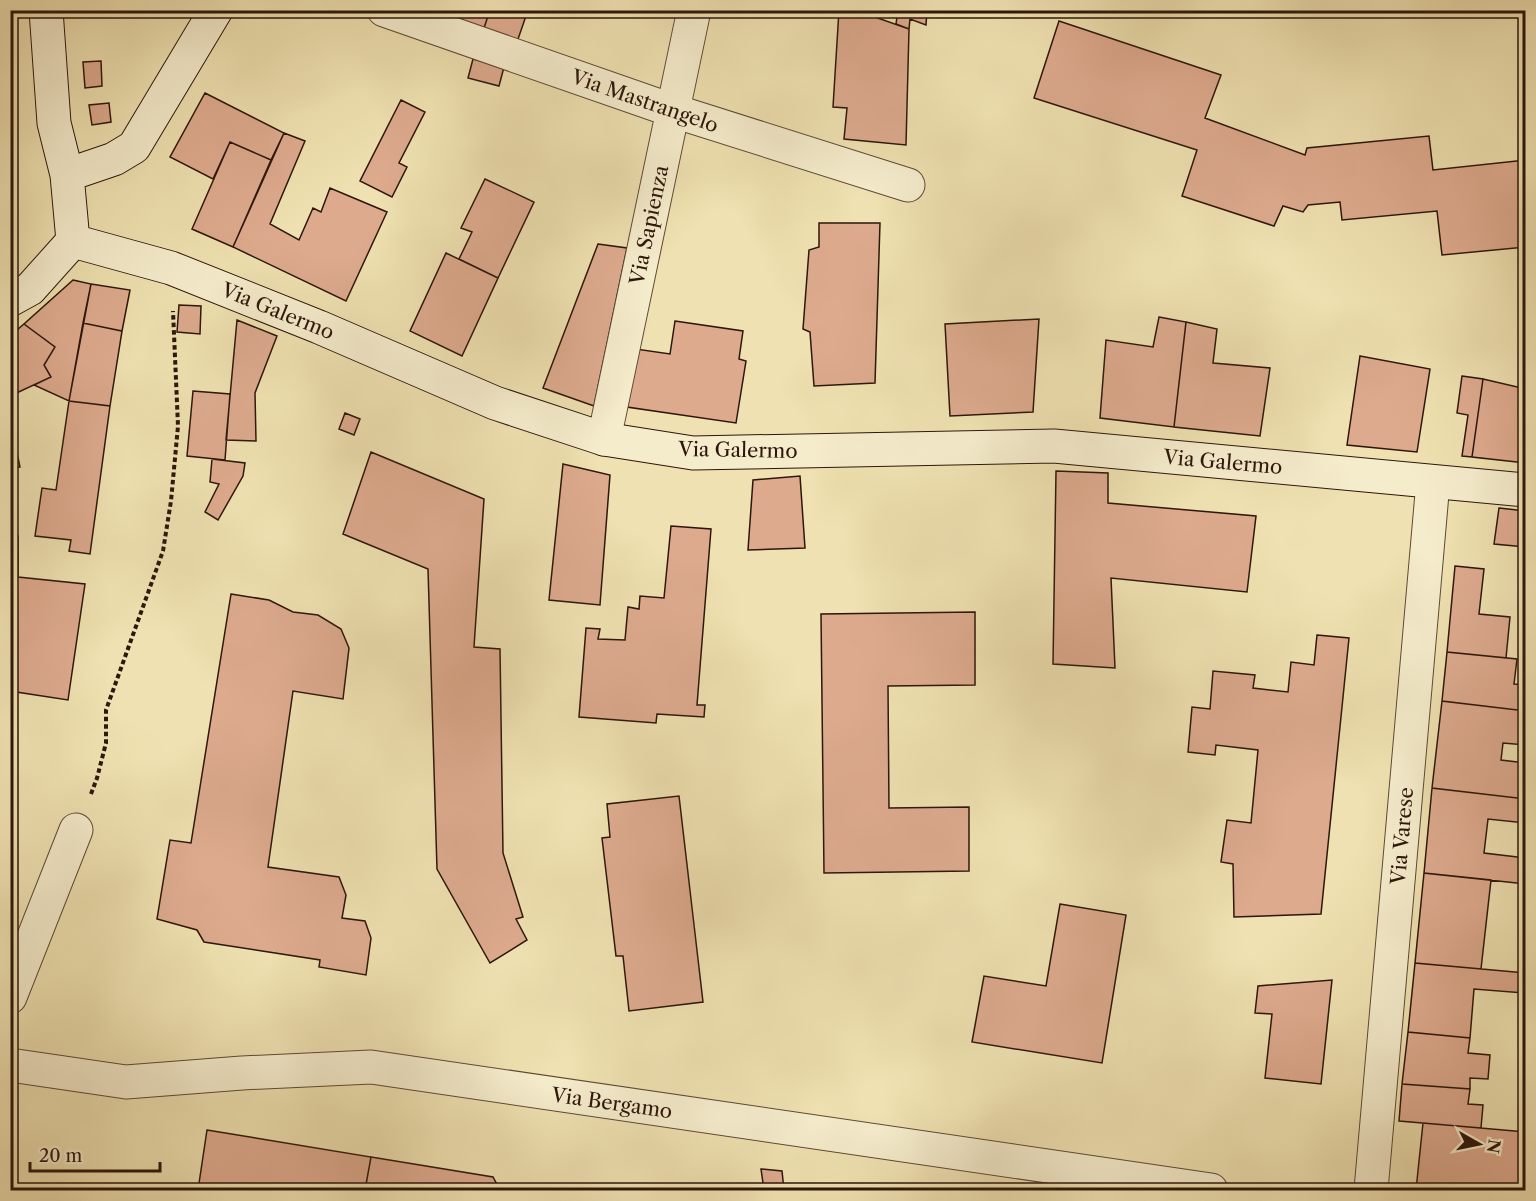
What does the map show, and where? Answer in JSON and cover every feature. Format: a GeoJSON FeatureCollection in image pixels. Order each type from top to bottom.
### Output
{"type":"FeatureCollection","features":[{"type":"Feature","properties":{"kind":"street"},"geometry":{"type":"LineString","coordinates":[[10,300],[30,289],[74,241],[67,175],[54,123],[46,10]]}},
{"type":"Feature","properties":{"kind":"street"},"geometry":{"type":"LineString","coordinates":[[67,175],[114,159],[134,147],[216,10]]}},
{"type":"Feature","properties":{"kind":"street","name":"Via Mastrangelo"},"geometry":{"type":"LineString","coordinates":[[384,10],[674,111],[908,185]]}},
{"type":"Feature","properties":{"kind":"street","name":"Via Sapienza"},"geometry":{"type":"LineString","coordinates":[[604,439],[694,10]]}},
{"type":"Feature","properties":{"kind":"street","name":"Via Galermo"},"geometry":{"type":"LineString","coordinates":[[74,241],[171,268],[319,327],[495,403],[604,439],[693,453],[1054,446],[1526,490]]}},
{"type":"Feature","properties":{"kind":"street","name":"Via Varese"},"geometry":{"type":"LineString","coordinates":[[1371,1191],[1433,482]]}},
{"type":"Feature","properties":{"kind":"street"},"geometry":{"type":"LineString","coordinates":[[10,997],[76,830]]}},
{"type":"Feature","properties":{"kind":"street","name":"Via Bergamo"},"geometry":{"type":"LineString","coordinates":[[10,1065],[126,1082],[242,1073],[371,1067],[1211,1191]]}},
{"type":"Feature","properties":{"kind":"path"},"geometry":{"type":"LineString","coordinates":[[76,830],[97,777],[106,743],[106,710],[163,551],[171,501],[178,426],[171,268]]}},
{"type":"Feature","properties":{"kind":"building"},"geometry":{"type":"Polygon","coordinates":[[[422,10],[490,10],[483,31],[422,10]]]}},
{"type":"Feature","properties":{"kind":"building"},"geometry":{"type":"Polygon","coordinates":[[[490,10],[528,10],[517,42],[483,31],[490,10]]]}},
{"type":"Feature","properties":{"kind":"building"},"geometry":{"type":"Polygon","coordinates":[[[839,10],[855,10],[909,29],[906,145],[844,139],[847,108],[833,107],[839,10]]]}},
{"type":"Feature","properties":{"kind":"building"},"geometry":{"type":"Polygon","coordinates":[[[898,10],[927,10],[926,25],[910,19],[909,29],[896,24],[898,10]]]}},
{"type":"Feature","properties":{"kind":"building"},"geometry":{"type":"Polygon","coordinates":[[[1059,21],[1221,75],[1205,118],[1305,155],[1307,148],[1429,136],[1433,170],[1526,160],[1526,247],[1442,255],[1437,211],[1342,220],[1340,202],[1308,205],[1303,212],[1283,206],[1274,226],[1182,196],[1197,150],[1034,98],[1059,21]]]}},
{"type":"Feature","properties":{"kind":"building"},"geometry":{"type":"Polygon","coordinates":[[[473,59],[504,67],[499,86],[468,78],[473,59]]]}},
{"type":"Feature","properties":{"kind":"building"},"geometry":{"type":"Polygon","coordinates":[[[101,61],[102,86],[85,88],[83,62],[101,61]]]}},
{"type":"Feature","properties":{"kind":"building"},"geometry":{"type":"Polygon","coordinates":[[[205,93],[284,133],[271,160],[230,142],[213,179],[170,157],[205,93]]]}},
{"type":"Feature","properties":{"kind":"building"},"geometry":{"type":"Polygon","coordinates":[[[401,100],[425,112],[399,163],[407,167],[392,197],[360,181],[401,100]]]}},
{"type":"Feature","properties":{"kind":"building"},"geometry":{"type":"Polygon","coordinates":[[[109,103],[111,122],[92,125],[89,105],[109,103]]]}},
{"type":"Feature","properties":{"kind":"building"},"geometry":{"type":"Polygon","coordinates":[[[284,133],[305,141],[270,224],[299,240],[313,208],[321,212],[330,188],[387,212],[346,301],[233,247],[284,133]]]}},
{"type":"Feature","properties":{"kind":"building"},"geometry":{"type":"Polygon","coordinates":[[[230,142],[271,160],[233,247],[192,229],[230,142]]]}},
{"type":"Feature","properties":{"kind":"building"},"geometry":{"type":"Polygon","coordinates":[[[485,179],[534,202],[498,278],[459,259],[472,232],[461,228],[485,179]]]}},
{"type":"Feature","properties":{"kind":"building"},"geometry":{"type":"Polygon","coordinates":[[[819,223],[880,223],[875,383],[814,386],[810,332],[803,329],[809,250],[819,247],[819,223]]]}},
{"type":"Feature","properties":{"kind":"building"},"geometry":{"type":"Polygon","coordinates":[[[598,244],[627,248],[594,406],[543,388],[598,244]]]}},
{"type":"Feature","properties":{"kind":"building"},"geometry":{"type":"Polygon","coordinates":[[[446,253],[498,278],[462,356],[410,331],[446,253]]]}},
{"type":"Feature","properties":{"kind":"building"},"geometry":{"type":"Polygon","coordinates":[[[73,280],[91,284],[69,401],[34,385],[51,377],[44,365],[55,347],[24,324],[73,280]]]}},
{"type":"Feature","properties":{"kind":"building"},"geometry":{"type":"Polygon","coordinates":[[[91,284],[130,290],[122,331],[83,323],[91,284]]]}},
{"type":"Feature","properties":{"kind":"building"},"geometry":{"type":"Polygon","coordinates":[[[179,305],[201,306],[200,334],[177,332],[179,305]]]}},
{"type":"Feature","properties":{"kind":"building"},"geometry":{"type":"Polygon","coordinates":[[[1159,317],[1186,322],[1174,427],[1100,418],[1106,340],[1153,347],[1159,317]]]}},
{"type":"Feature","properties":{"kind":"building"},"geometry":{"type":"Polygon","coordinates":[[[1039,319],[1033,412],[950,416],[945,324],[1039,319]]]}},
{"type":"Feature","properties":{"kind":"building"},"geometry":{"type":"Polygon","coordinates":[[[237,320],[277,336],[255,393],[256,441],[226,440],[237,320]]]}},
{"type":"Feature","properties":{"kind":"building"},"geometry":{"type":"Polygon","coordinates":[[[675,321],[743,331],[739,359],[746,361],[736,423],[627,407],[636,349],[670,354],[675,321]]]}},
{"type":"Feature","properties":{"kind":"building"},"geometry":{"type":"Polygon","coordinates":[[[1186,322],[1217,329],[1213,363],[1270,368],[1260,436],[1174,427],[1186,322]]]}},
{"type":"Feature","properties":{"kind":"building"},"geometry":{"type":"Polygon","coordinates":[[[83,323],[122,331],[110,406],[69,401],[83,323]]]}},
{"type":"Feature","properties":{"kind":"building"},"geometry":{"type":"Polygon","coordinates":[[[24,324],[55,347],[44,365],[51,377],[10,396],[10,336],[24,324]]]}},
{"type":"Feature","properties":{"kind":"building"},"geometry":{"type":"Polygon","coordinates":[[[1360,356],[1430,369],[1417,452],[1347,445],[1360,356]]]}},
{"type":"Feature","properties":{"kind":"building"},"geometry":{"type":"Polygon","coordinates":[[[1462,376],[1483,379],[1472,457],[1462,456],[1468,415],[1457,413],[1462,376]]]}},
{"type":"Feature","properties":{"kind":"building"},"geometry":{"type":"Polygon","coordinates":[[[1483,379],[1526,389],[1526,463],[1472,457],[1483,379]]]}},
{"type":"Feature","properties":{"kind":"building"},"geometry":{"type":"Polygon","coordinates":[[[193,391],[230,394],[225,460],[187,456],[193,391]]]}},
{"type":"Feature","properties":{"kind":"building"},"geometry":{"type":"Polygon","coordinates":[[[69,401],[110,406],[90,554],[69,551],[71,540],[35,536],[42,488],[56,490],[69,401]]]}},
{"type":"Feature","properties":{"kind":"building"},"geometry":{"type":"Polygon","coordinates":[[[345,413],[360,419],[354,435],[339,429],[345,413]]]}},
{"type":"Feature","properties":{"kind":"building"},"geometry":{"type":"Polygon","coordinates":[[[10,420],[20,467],[10,469],[10,420]]]}},
{"type":"Feature","properties":{"kind":"building"},"geometry":{"type":"Polygon","coordinates":[[[371,452],[484,499],[474,647],[500,649],[503,853],[523,917],[516,919],[527,940],[490,963],[437,869],[428,569],[343,534],[371,452]]]}},
{"type":"Feature","properties":{"kind":"building"},"geometry":{"type":"Polygon","coordinates":[[[212,459],[245,463],[243,476],[218,520],[205,512],[219,484],[210,482],[212,459]]]}},
{"type":"Feature","properties":{"kind":"building"},"geometry":{"type":"Polygon","coordinates":[[[563,464],[610,475],[600,605],[549,600],[563,464]]]}},
{"type":"Feature","properties":{"kind":"building"},"geometry":{"type":"Polygon","coordinates":[[[1056,471],[1108,473],[1108,503],[1256,516],[1247,592],[1111,578],[1115,668],[1053,664],[1056,471]]]}},
{"type":"Feature","properties":{"kind":"building"},"geometry":{"type":"Polygon","coordinates":[[[800,476],[805,548],[748,550],[753,480],[800,476]]]}},
{"type":"Feature","properties":{"kind":"building"},"geometry":{"type":"Polygon","coordinates":[[[1499,508],[1526,511],[1526,547],[1494,544],[1499,508]]]}},
{"type":"Feature","properties":{"kind":"building"},"geometry":{"type":"Polygon","coordinates":[[[671,526],[711,529],[697,705],[705,705],[704,717],[657,714],[656,723],[579,717],[586,628],[600,629],[598,639],[625,640],[628,607],[639,609],[640,596],[664,598],[671,526]]]}},
{"type":"Feature","properties":{"kind":"building"},"geometry":{"type":"Polygon","coordinates":[[[10,536],[18,536],[18,577],[85,584],[68,700],[10,691],[10,536]]]}},
{"type":"Feature","properties":{"kind":"building"},"geometry":{"type":"Polygon","coordinates":[[[1455,566],[1484,569],[1479,614],[1510,617],[1506,658],[1447,652],[1455,566]]]}},
{"type":"Feature","properties":{"kind":"building"},"geometry":{"type":"Polygon","coordinates":[[[231,594],[269,600],[293,612],[318,615],[341,629],[349,648],[343,699],[293,691],[268,867],[339,877],[346,895],[342,918],[365,921],[371,938],[366,975],[319,967],[320,960],[204,942],[197,930],[157,919],[170,840],[191,843],[231,594]]]}},
{"type":"Feature","properties":{"kind":"building"},"geometry":{"type":"Polygon","coordinates":[[[975,612],[975,685],[888,686],[889,808],[969,807],[969,871],[824,873],[821,614],[975,612]]]}},
{"type":"Feature","properties":{"kind":"building"},"geometry":{"type":"Polygon","coordinates":[[[1317,635],[1349,638],[1321,914],[1234,917],[1233,864],[1221,862],[1227,820],[1251,823],[1258,750],[1216,745],[1215,755],[1188,752],[1192,707],[1210,709],[1213,671],[1255,675],[1253,688],[1288,692],[1291,662],[1314,665],[1317,635]]]}},
{"type":"Feature","properties":{"kind":"building"},"geometry":{"type":"Polygon","coordinates":[[[1447,652],[1517,659],[1514,684],[1526,685],[1526,711],[1442,701],[1447,652]]]}},
{"type":"Feature","properties":{"kind":"building"},"geometry":{"type":"Polygon","coordinates":[[[1442,701],[1526,711],[1526,745],[1503,743],[1501,760],[1526,763],[1526,799],[1432,788],[1442,701]]]}},
{"type":"Feature","properties":{"kind":"building"},"geometry":{"type":"Polygon","coordinates":[[[1432,788],[1526,799],[1526,823],[1488,819],[1484,853],[1526,858],[1526,884],[1424,873],[1432,788]]]}},
{"type":"Feature","properties":{"kind":"building"},"geometry":{"type":"Polygon","coordinates":[[[679,796],[703,1002],[629,1011],[623,956],[616,956],[602,838],[610,837],[607,804],[679,796]]]}},
{"type":"Feature","properties":{"kind":"building"},"geometry":{"type":"Polygon","coordinates":[[[1424,873],[1491,880],[1481,969],[1415,963],[1424,873]]]}},
{"type":"Feature","properties":{"kind":"building"},"geometry":{"type":"Polygon","coordinates":[[[1060,904],[1126,915],[1102,1063],[972,1042],[984,976],[1046,986],[1060,904]]]}},
{"type":"Feature","properties":{"kind":"building"},"geometry":{"type":"Polygon","coordinates":[[[1415,963],[1526,973],[1524,993],[1474,989],[1470,1038],[1408,1032],[1415,963]]]}},
{"type":"Feature","properties":{"kind":"building"},"geometry":{"type":"Polygon","coordinates":[[[1332,980],[1321,1084],[1265,1078],[1272,1014],[1255,1013],[1258,986],[1332,980]]]}},
{"type":"Feature","properties":{"kind":"building"},"geometry":{"type":"Polygon","coordinates":[[[1408,1032],[1470,1038],[1468,1053],[1490,1055],[1488,1079],[1470,1078],[1470,1089],[1402,1084],[1408,1032]]]}},
{"type":"Feature","properties":{"kind":"building"},"geometry":{"type":"Polygon","coordinates":[[[1402,1084],[1470,1089],[1468,1104],[1483,1105],[1481,1128],[1399,1121],[1402,1084]]]}},
{"type":"Feature","properties":{"kind":"building"},"geometry":{"type":"Polygon","coordinates":[[[1423,1123],[1526,1132],[1526,1190],[1416,1190],[1423,1123]]]}},
{"type":"Feature","properties":{"kind":"building"},"geometry":{"type":"Polygon","coordinates":[[[207,1130],[371,1157],[365,1190],[198,1190],[207,1130]]]}},
{"type":"Feature","properties":{"kind":"building"},"geometry":{"type":"Polygon","coordinates":[[[371,1157],[493,1177],[500,1190],[365,1190],[371,1157]]]}},
{"type":"Feature","properties":{"kind":"building"},"geometry":{"type":"Polygon","coordinates":[[[761,1169],[782,1171],[784,1190],[764,1190],[761,1169]]]}}]}
